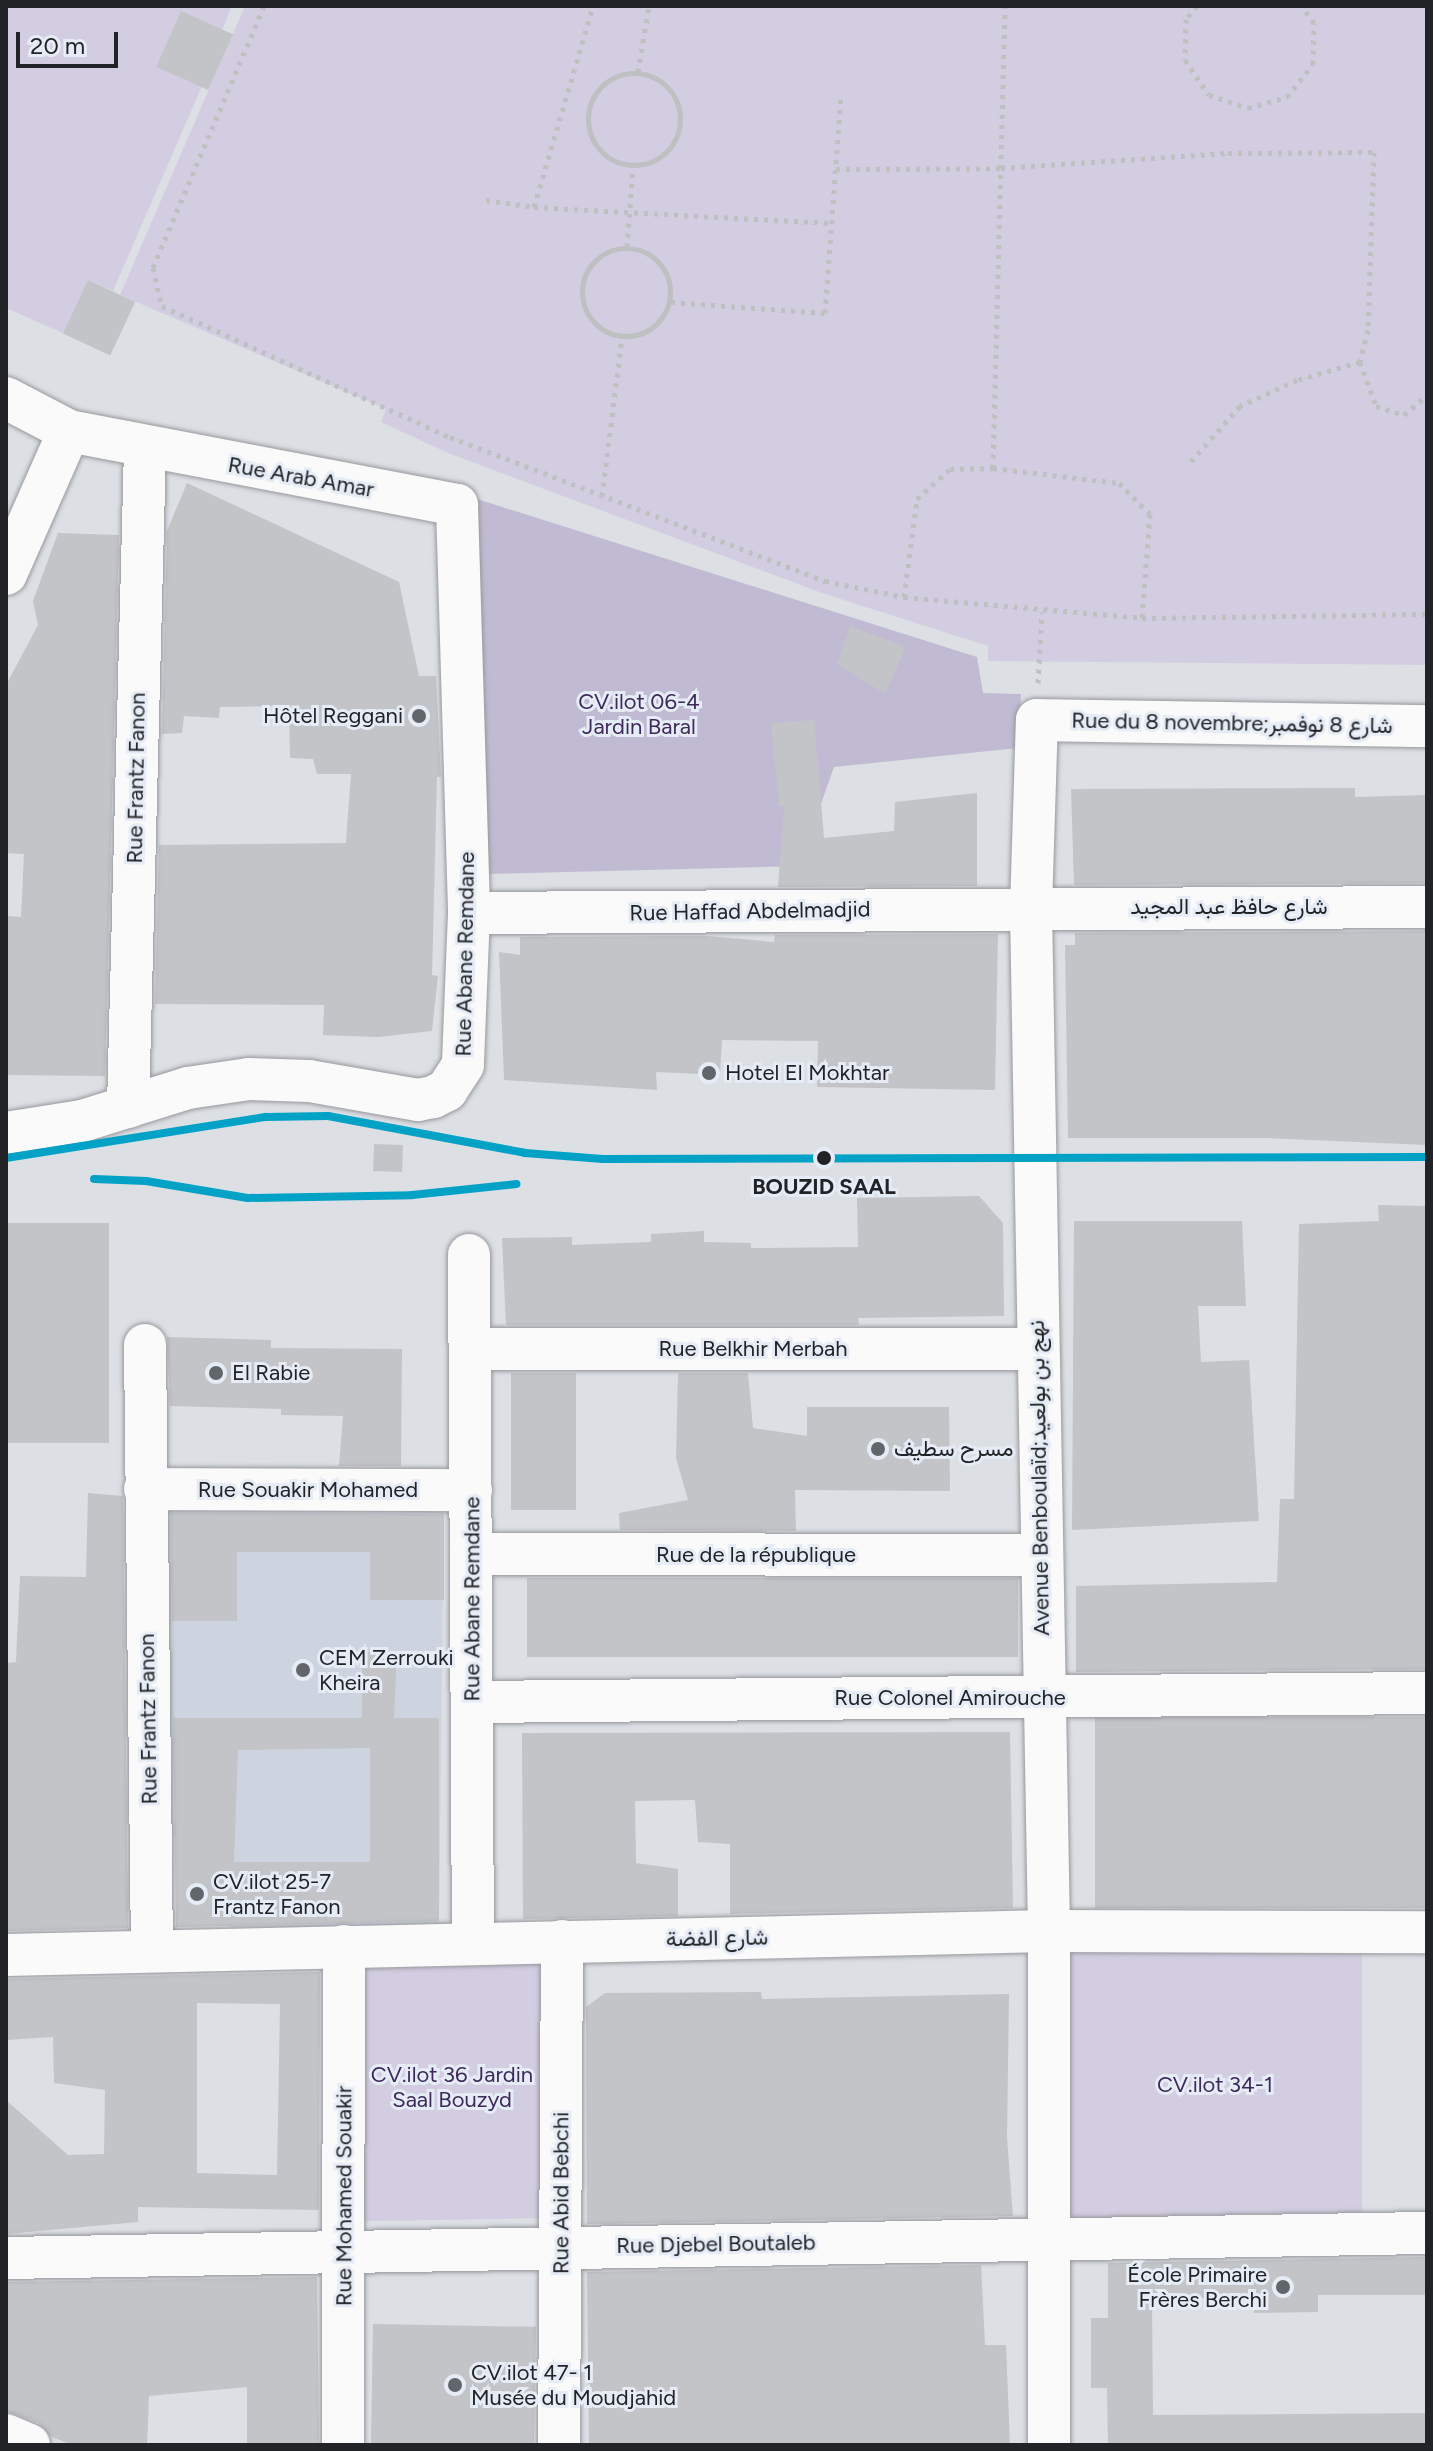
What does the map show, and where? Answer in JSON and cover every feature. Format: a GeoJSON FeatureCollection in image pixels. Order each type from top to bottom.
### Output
{"type":"FeatureCollection","features":[{"type":"Feature","properties":{"kind":"street","name":"Rue Arab Amar"},"geometry":{"type":"LineString","coordinates":[[6,398],[69,431],[145,449],[457,505]]}},
{"type":"Feature","properties":{"kind":"street"},"geometry":{"type":"LineString","coordinates":[[6,574],[69,431]]}},
{"type":"Feature","properties":{"kind":"street","name":"Rue Frantz Fanon"},"geometry":{"type":"LineString","coordinates":[[128,1107],[145,449]]}},
{"type":"Feature","properties":{"kind":"street","name":"Rue Abane Remdane"},"geometry":{"type":"LineString","coordinates":[[6,1133],[128,1107],[188,1088],[249,1079],[309,1081],[418,1100],[447,1090],[463,1065],[469,913],[457,505]]}},
{"type":"Feature","properties":{"kind":"street","name":"Rue du 8 novembre;شارع 8 نوفمبر"},"geometry":{"type":"LineString","coordinates":[[1037,720],[1427,726]]}},
{"type":"Feature","properties":{"kind":"street","name":"Avenue Benboulaïd;نهج بن بولعيد"},"geometry":{"type":"LineString","coordinates":[[1037,720],[1031,908],[1036,1349],[1049,1931],[1049,2445]]}},
{"type":"Feature","properties":{"kind":"street","name":"شارع حافظ عبد المجيد"},"geometry":{"type":"LineString","coordinates":[[1031,908],[1427,907]]}},
{"type":"Feature","properties":{"kind":"street","name":"Rue Haffad Abdelmadjid"},"geometry":{"type":"LineString","coordinates":[[469,913],[1031,908]]}},
{"type":"Feature","properties":{"kind":"street","name":"Rue Abane Remdane"},"geometry":{"type":"LineString","coordinates":[[469,1255],[473,1943]]}},
{"type":"Feature","properties":{"kind":"street","name":"Rue Frantz Fanon"},"geometry":{"type":"LineString","coordinates":[[145,1345],[152,1950]]}},
{"type":"Feature","properties":{"kind":"street","name":"Rue Belkhir Merbah"},"geometry":{"type":"LineString","coordinates":[[471,1349],[1036,1349]]}},
{"type":"Feature","properties":{"kind":"street","name":"Rue Souakir Mohamed"},"geometry":{"type":"LineString","coordinates":[[145,1489],[471,1490]]}},
{"type":"Feature","properties":{"kind":"street","name":"Rue de la république"},"geometry":{"type":"LineString","coordinates":[[472,1554],[1041,1555]]}},
{"type":"Feature","properties":{"kind":"street","name":"Rue Colonel Amirouche"},"geometry":{"type":"LineString","coordinates":[[472,1702],[1427,1693]]}},
{"type":"Feature","properties":{"kind":"street","name":"شارع الفضة"},"geometry":{"type":"LineString","coordinates":[[6,1955],[1049,1931],[1427,1932]]}},
{"type":"Feature","properties":{"kind":"street","name":"Rue Abid Bebchi"},"geometry":{"type":"LineString","coordinates":[[559,2445],[562,1941]]}},
{"type":"Feature","properties":{"kind":"street","name":"Rue Mohamed Souakir"},"geometry":{"type":"LineString","coordinates":[[343,2445],[344,1946]]}},
{"type":"Feature","properties":{"kind":"street","name":"Rue Djebel Boutaleb"},"geometry":{"type":"LineString","coordinates":[[6,2258],[1050,2237],[1427,2233]]}},
{"type":"Feature","properties":{"kind":"street"},"geometry":{"type":"LineString","coordinates":[[6,2435],[29,2445]]}},
{"type":"Feature","properties":{"kind":"path"},"geometry":{"type":"LineString","coordinates":[[264,6],[153,268],[162,306],[450,437],[825,581],[904,597],[1042,612],[1142,618],[1427,614]]}},
{"type":"Feature","properties":{"kind":"path"},"geometry":{"type":"LineString","coordinates":[[534,207],[593,6]]}},
{"type":"Feature","properties":{"kind":"path"},"geometry":{"type":"LineString","coordinates":[[638,72],[649,6]]}},
{"type":"Feature","properties":{"kind":"path"},"geometry":{"type":"LineString","coordinates":[[993,468],[1005,6]]}},
{"type":"Feature","properties":{"kind":"path"},"geometry":{"type":"LineString","coordinates":[[1197,6],[1186,19],[1185,60],[1209,95],[1248,108],[1287,97],[1313,64],[1314,23],[1302,6]]}},
{"type":"Feature","properties":{"kind":"path"},"geometry":{"type":"LineString","coordinates":[[638,72],[671,88],[683,121],[667,154],[633,166],[609,159],[593,140],[587,116],[596,93],[614,76],[638,72]]}},
{"type":"Feature","properties":{"kind":"path"},"geometry":{"type":"LineString","coordinates":[[671,302],[825,313],[841,96]]}},
{"type":"Feature","properties":{"kind":"path"},"geometry":{"type":"LineString","coordinates":[[836,169],[1001,168],[1228,153],[1374,152],[1368,330],[1360,362],[1376,406],[1404,415],[1427,395]]}},
{"type":"Feature","properties":{"kind":"path"},"geometry":{"type":"LineString","coordinates":[[627,247],[633,166]]}},
{"type":"Feature","properties":{"kind":"path"},"geometry":{"type":"LineString","coordinates":[[486,200],[534,207],[832,223]]}},
{"type":"Feature","properties":{"kind":"path"},"geometry":{"type":"LineString","coordinates":[[627,247],[653,256],[669,276],[671,302],[653,329],[622,338],[597,327],[582,304],[584,276],[601,255],[627,247]]}},
{"type":"Feature","properties":{"kind":"path"},"geometry":{"type":"LineString","coordinates":[[602,496],[622,338]]}},
{"type":"Feature","properties":{"kind":"path"},"geometry":{"type":"LineString","coordinates":[[1187,466],[1240,406],[1360,362]]}},
{"type":"Feature","properties":{"kind":"path"},"geometry":{"type":"LineString","coordinates":[[904,597],[917,499],[950,469],[993,468],[1119,483],[1150,514],[1142,618]]}},
{"type":"Feature","properties":{"kind":"path"},"geometry":{"type":"LineString","coordinates":[[1037,720],[1042,612]]}},
{"type":"Feature","properties":{"kind":"shaded area","name":"CEM Zerrouki Kheira"},"geometry":{"type":"Polygon","coordinates":[[[157,1505],[444,1506],[439,1927],[230,1927],[230,1837],[166,1835],[157,1505]]]}},
{"type":"Feature","properties":{"kind":"green space"},"geometry":{"type":"Polygon","coordinates":[[[6,6],[232,6],[222,30],[181,12],[157,66],[202,86],[113,291],[88,280],[65,334],[6,308],[6,6]]]}},
{"type":"Feature","properties":{"kind":"green space"},"geometry":{"type":"Polygon","coordinates":[[[245,6],[1427,6],[1427,665],[988,661],[988,646],[822,593],[448,453],[381,422],[386,409],[120,295],[245,6]]]}},
{"type":"Feature","properties":{"kind":"green space","name":"CV.ilot 06-4 Jardin Baral"},"geometry":{"type":"Polygon","coordinates":[[[474,498],[977,657],[983,693],[1021,694],[1018,748],[834,767],[799,866],[487,874],[474,498]]]}},
{"type":"Feature","properties":{"kind":"green space","name":"CV.ilot 34-1"},"geometry":{"type":"Polygon","coordinates":[[[1066,1951],[1362,1951],[1362,2218],[1066,2218],[1066,1951]]]}},
{"type":"Feature","properties":{"kind":"green space","name":"CV.ilot 36 Jardin Saal Bouzyd"},"geometry":{"type":"Polygon","coordinates":[[[547,1954],[552,2218],[358,2221],[353,1957],[547,1954]]]}},
{"type":"Feature","properties":{"kind":"building"},"geometry":{"type":"Polygon","coordinates":[[[181,11],[233,34],[208,90],[156,67],[181,11]]]}},
{"type":"Feature","properties":{"kind":"building"},"geometry":{"type":"Polygon","coordinates":[[[88,280],[135,302],[110,355],[63,333],[88,280]]]}},
{"type":"Feature","properties":{"kind":"building"},"geometry":{"type":"Polygon","coordinates":[[[187,483],[399,582],[419,676],[436,676],[441,777],[437,777],[432,975],[438,976],[432,1031],[378,1037],[323,1035],[324,1005],[155,1004],[159,845],[346,843],[351,774],[317,774],[313,759],[290,758],[289,706],[220,707],[219,718],[184,716],[182,733],[162,734],[167,531],[187,483]]]}},
{"type":"Feature","properties":{"kind":"building"},"geometry":{"type":"Polygon","coordinates":[[[58,533],[119,535],[105,1076],[6,1075],[6,916],[21,917],[24,854],[6,853],[6,685],[38,625],[33,601],[58,533]]]}},
{"type":"Feature","properties":{"kind":"building"},"geometry":{"type":"Polygon","coordinates":[[[850,626],[906,647],[885,694],[837,664],[850,626]]]}},
{"type":"Feature","properties":{"kind":"building"},"geometry":{"type":"Polygon","coordinates":[[[814,720],[824,838],[894,831],[895,802],[977,793],[977,886],[778,887],[784,806],[779,806],[771,723],[814,720]]]}},
{"type":"Feature","properties":{"kind":"building"},"geometry":{"type":"Polygon","coordinates":[[[1355,788],[1355,797],[1427,795],[1427,883],[1074,885],[1071,789],[1355,788]]]}},
{"type":"Feature","properties":{"kind":"building"},"geometry":{"type":"Polygon","coordinates":[[[1427,931],[1427,1145],[1267,1138],[1068,1138],[1065,945],[1075,945],[1075,933],[1427,931]]]}},
{"type":"Feature","properties":{"kind":"building"},"geometry":{"type":"Polygon","coordinates":[[[998,934],[995,1090],[817,1087],[818,1041],[722,1040],[720,1075],[656,1072],[657,1090],[504,1080],[499,952],[520,955],[520,937],[708,936],[774,942],[775,935],[998,934]]]}},
{"type":"Feature","properties":{"kind":"building"},"geometry":{"type":"Polygon","coordinates":[[[374,1144],[403,1145],[402,1172],[373,1171],[374,1144]]]}},
{"type":"Feature","properties":{"kind":"building"},"geometry":{"type":"Polygon","coordinates":[[[979,1196],[1003,1223],[1004,1316],[858,1318],[859,1325],[506,1325],[502,1238],[572,1237],[572,1245],[651,1242],[651,1234],[704,1231],[704,1242],[751,1243],[751,1248],[858,1247],[857,1198],[979,1196]]]}},
{"type":"Feature","properties":{"kind":"building"},"geometry":{"type":"Polygon","coordinates":[[[1378,1205],[1427,1206],[1427,1669],[1076,1672],[1076,1586],[1277,1582],[1280,1499],[1294,1499],[1299,1224],[1379,1221],[1378,1205]]]}},
{"type":"Feature","properties":{"kind":"building"},"geometry":{"type":"Polygon","coordinates":[[[1074,1221],[1242,1221],[1246,1306],[1198,1306],[1201,1362],[1249,1360],[1259,1521],[1072,1530],[1074,1221]]]}},
{"type":"Feature","properties":{"kind":"building"},"geometry":{"type":"Polygon","coordinates":[[[6,1223],[109,1223],[109,1443],[6,1443],[6,1223]]]}},
{"type":"Feature","properties":{"kind":"building"},"geometry":{"type":"Polygon","coordinates":[[[167,1337],[271,1340],[271,1348],[402,1349],[401,1466],[339,1466],[343,1416],[281,1415],[281,1409],[170,1406],[167,1337]]]}},
{"type":"Feature","properties":{"kind":"building"},"geometry":{"type":"Polygon","coordinates":[[[511,1373],[576,1373],[576,1510],[511,1510],[511,1373]]]}},
{"type":"Feature","properties":{"kind":"building"},"geometry":{"type":"Polygon","coordinates":[[[678,1373],[748,1373],[753,1428],[807,1436],[807,1407],[949,1407],[950,1491],[795,1490],[796,1531],[620,1530],[619,1513],[688,1500],[676,1458],[678,1373]]]}},
{"type":"Feature","properties":{"kind":"building"},"geometry":{"type":"Polygon","coordinates":[[[88,1493],[123,1496],[128,1928],[6,1931],[6,1663],[16,1662],[20,1576],[86,1577],[88,1493]]]}},
{"type":"Feature","properties":{"kind":"building"},"geometry":{"type":"Polygon","coordinates":[[[171,1513],[444,1514],[444,1600],[370,1600],[370,1552],[237,1552],[237,1621],[172,1621],[171,1513]]]}},
{"type":"Feature","properties":{"kind":"building"},"geometry":{"type":"Polygon","coordinates":[[[527,1578],[1018,1578],[1018,1657],[527,1657],[527,1578]]]}},
{"type":"Feature","properties":{"kind":"building"},"geometry":{"type":"Polygon","coordinates":[[[362,1652],[397,1652],[394,1718],[439,1718],[439,1921],[176,1927],[173,1718],[362,1718],[362,1652]],[[370,1748],[238,1750],[234,1862],[370,1862],[370,1748]]]}},
{"type":"Feature","properties":{"kind":"building"},"geometry":{"type":"Polygon","coordinates":[[[1095,1717],[1427,1717],[1427,1908],[1095,1908],[1095,1717]]]}},
{"type":"Feature","properties":{"kind":"building"},"geometry":{"type":"Polygon","coordinates":[[[1010,1732],[1013,1908],[730,1914],[730,1844],[698,1842],[695,1800],[635,1801],[636,1863],[678,1869],[678,1916],[523,1919],[522,1733],[1010,1732]]]}},
{"type":"Feature","properties":{"kind":"building"},"geometry":{"type":"Polygon","coordinates":[[[320,1972],[319,2210],[138,2207],[138,2222],[6,2234],[6,2100],[68,2155],[104,2154],[105,2090],[54,2083],[53,2037],[6,2040],[6,1979],[320,1972]],[[197,2003],[197,2173],[277,2175],[280,2004],[197,2003]]]}},
{"type":"Feature","properties":{"kind":"building"},"geometry":{"type":"Polygon","coordinates":[[[761,1992],[762,1999],[1009,1994],[1007,2138],[1013,2216],[587,2224],[586,2007],[605,1993],[761,1992]]]}},
{"type":"Feature","properties":{"kind":"building"},"geometry":{"type":"Polygon","coordinates":[[[1427,2257],[1427,2295],[1318,2295],[1318,2312],[1254,2313],[1255,2298],[1152,2299],[1153,2415],[1427,2413],[1427,2445],[1108,2445],[1107,2388],[1091,2388],[1091,2318],[1108,2318],[1108,2263],[1427,2257]]]}},
{"type":"Feature","properties":{"kind":"building"},"geometry":{"type":"Polygon","coordinates":[[[981,2265],[985,2345],[1006,2345],[1010,2445],[589,2445],[587,2272],[981,2265]]]}},
{"type":"Feature","properties":{"kind":"building"},"geometry":{"type":"Polygon","coordinates":[[[317,2277],[319,2445],[247,2445],[247,2387],[149,2396],[147,2445],[72,2445],[50,2436],[39,2423],[6,2411],[6,2282],[317,2277]]]}},
{"type":"Feature","properties":{"kind":"building","name":"CV.ilot 47- 1 Musée du Moudjahid"},"geometry":{"type":"Polygon","coordinates":[[[373,2324],[536,2327],[534,2445],[371,2445],[373,2324]]]}},
{"type":"Feature","properties":{"kind":"transit line"},"geometry":{"type":"LineString","coordinates":[[6,1158],[266,1117],[328,1116],[525,1153],[603,1159],[1427,1157]]}},
{"type":"Feature","properties":{"kind":"transit line"},"geometry":{"type":"LineString","coordinates":[[94,1179],[146,1181],[248,1198],[412,1195],[516,1184]]}},
{"type":"Feature","properties":{"kind":"place","name":"Hôtel Reggani"},"geometry":{"type":"Point","coordinates":[419,716]}},
{"type":"Feature","properties":{"kind":"place","name":"Hotel El Mokhtar"},"geometry":{"type":"Point","coordinates":[709,1073]}},
{"type":"Feature","properties":{"kind":"place","name":"BOUZID SAAL"},"geometry":{"type":"Point","coordinates":[824,1158]}},
{"type":"Feature","properties":{"kind":"place","name":"El Rabie"},"geometry":{"type":"Point","coordinates":[216,1373]}},
{"type":"Feature","properties":{"kind":"place","name":"مسرح سطيف"},"geometry":{"type":"Point","coordinates":[878,1449]}},
{"type":"Feature","properties":{"kind":"place","name":"CEM Zerrouki Kheira"},"geometry":{"type":"Point","coordinates":[303,1670]}},
{"type":"Feature","properties":{"kind":"place","name":"CV.ilot 25-7 Frantz Fanon"},"geometry":{"type":"Point","coordinates":[197,1894]}},
{"type":"Feature","properties":{"kind":"place","name":"École Primaire Frères Berchi"},"geometry":{"type":"Point","coordinates":[1283,2287]}},
{"type":"Feature","properties":{"kind":"place","name":"CV.ilot 47- 1 Musée du Moudjahid"},"geometry":{"type":"Point","coordinates":[455,2385]}}]}
